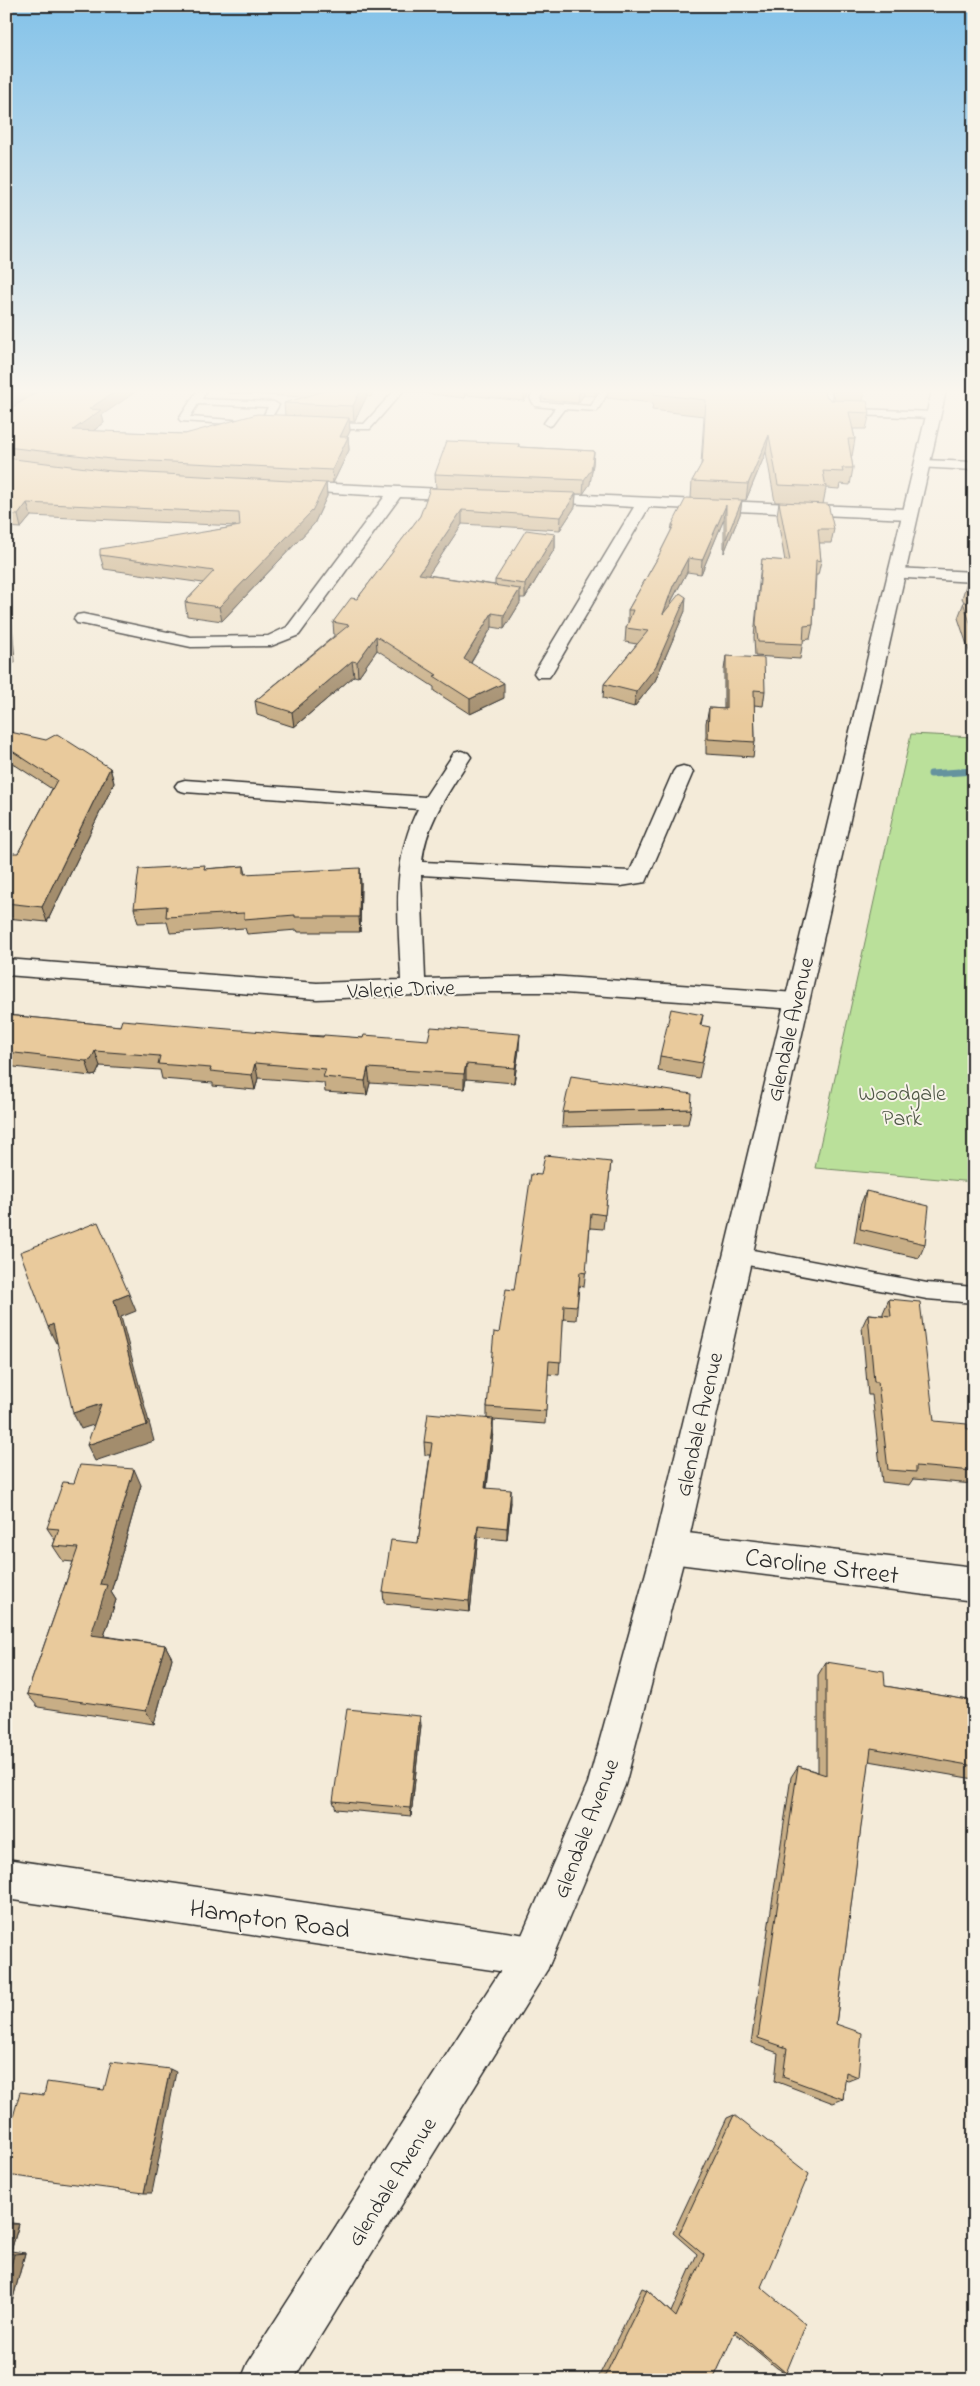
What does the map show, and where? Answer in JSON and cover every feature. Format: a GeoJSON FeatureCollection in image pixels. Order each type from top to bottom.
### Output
{"type":"FeatureCollection","features":[{"type":"Feature","properties":{"kind":"street"},"geometry":{"type":"LineString","coordinates":[[83,619],[191,642],[271,641],[293,631],[387,502]]}},
{"type":"Feature","properties":{"kind":"street"},"geometry":{"type":"LineString","coordinates":[[543,673],[645,502]]}},
{"type":"Feature","properties":{"kind":"street"},"geometry":{"type":"LineString","coordinates":[[653,502],[909,514]]}},
{"type":"Feature","properties":{"kind":"street","name":"Glendale Avenue"},"geometry":{"type":"LineString","coordinates":[[265,2380],[533,1956],[606,1785],[670,1547],[912,502]]}},
{"type":"Feature","properties":{"kind":"street"},"geometry":{"type":"LineString","coordinates":[[896,573],[974,577]]}},
{"type":"Feature","properties":{"kind":"street"},"geometry":{"type":"LineString","coordinates":[[412,987],[410,868],[416,840],[432,804],[461,757]]}},
{"type":"Feature","properties":{"kind":"street"},"geometry":{"type":"LineString","coordinates":[[410,868],[621,879],[638,877],[683,772]]}},
{"type":"Feature","properties":{"kind":"street"},"geometry":{"type":"LineString","coordinates":[[185,786],[432,804]]}},
{"type":"Feature","properties":{"kind":"street","name":"Valerie Drive"},"geometry":{"type":"LineString","coordinates":[[6,967],[318,991],[550,984],[796,1000]]}},
{"type":"Feature","properties":{"kind":"street","name":"Caroline Street"},"geometry":{"type":"LineString","coordinates":[[670,1547],[974,1584]]}},
{"type":"Feature","properties":{"kind":"street","name":"Hampton Road"},"geometry":{"type":"LineString","coordinates":[[6,1879],[533,1956]]}},
{"type":"Feature","properties":{"kind":"lane"},"geometry":{"type":"LineString","coordinates":[[737,1255],[927,1290],[974,1295]]}},
{"type":"Feature","properties":{"kind":"green space","name":"Woodgale Park"},"geometry":{"type":"Polygon","coordinates":[[[911,734],[974,737],[974,1182],[815,1168],[911,734]]]}},
{"type":"Feature","properties":{"kind":"building"},"geometry":{"type":"Polygon","coordinates":[[[6,502],[316,502],[312,511],[219,607],[185,602],[214,571],[100,555],[100,549],[240,526],[239,513],[27,503],[18,515],[6,514],[6,502]]]}},
{"type":"Feature","properties":{"kind":"building"},"geometry":{"type":"Polygon","coordinates":[[[425,502],[570,502],[561,517],[462,510],[419,574],[520,589],[504,615],[492,613],[464,659],[504,683],[470,699],[434,676],[437,675],[376,636],[357,662],[352,661],[292,712],[255,701],[349,625],[333,622],[351,598],[357,599],[420,516],[425,502]]]}},
{"type":"Feature","properties":{"kind":"building"},"geometry":{"type":"Polygon","coordinates":[[[684,502],[741,502],[726,539],[726,505],[702,560],[688,558],[673,586],[663,614],[680,593],[686,597],[656,666],[636,692],[604,684],[648,631],[626,628],[633,610],[628,610],[657,559],[674,525],[672,525],[684,502]]]}},
{"type":"Feature","properties":{"kind":"building"},"geometry":{"type":"Polygon","coordinates":[[[779,502],[828,504],[834,529],[818,529],[821,561],[816,560],[813,625],[804,626],[803,644],[758,642],[756,623],[762,559],[790,561],[779,502]]]}},
{"type":"Feature","properties":{"kind":"building"},"geometry":{"type":"Polygon","coordinates":[[[526,530],[555,534],[525,584],[495,580],[526,530]]]}},
{"type":"Feature","properties":{"kind":"building"},"geometry":{"type":"Polygon","coordinates":[[[967,582],[974,582],[974,602],[967,582]]]}},
{"type":"Feature","properties":{"kind":"building"},"geometry":{"type":"Polygon","coordinates":[[[6,584],[10,648],[6,649],[6,584]]]}},
{"type":"Feature","properties":{"kind":"building"},"geometry":{"type":"Polygon","coordinates":[[[963,602],[974,602],[974,634],[963,602]]]}},
{"type":"Feature","properties":{"kind":"building"},"geometry":{"type":"Polygon","coordinates":[[[726,656],[764,658],[765,691],[754,690],[755,742],[708,739],[709,708],[726,709],[726,656]]]}},
{"type":"Feature","properties":{"kind":"building"},"geometry":{"type":"Polygon","coordinates":[[[6,731],[46,740],[57,734],[110,768],[42,907],[6,903],[6,867],[13,853],[18,853],[57,780],[6,747],[6,731]]]}},
{"type":"Feature","properties":{"kind":"building"},"geometry":{"type":"Polygon","coordinates":[[[205,865],[204,869],[244,866],[244,874],[360,868],[359,917],[295,917],[295,915],[244,919],[244,913],[166,917],[167,906],[134,908],[139,869],[205,865]]]}},
{"type":"Feature","properties":{"kind":"building"},"geometry":{"type":"Polygon","coordinates":[[[671,1009],[703,1015],[700,1025],[710,1027],[702,1063],[660,1056],[671,1009]]]}},
{"type":"Feature","properties":{"kind":"building"},"geometry":{"type":"Polygon","coordinates":[[[6,1015],[120,1026],[122,1020],[323,1037],[324,1035],[363,1038],[364,1035],[428,1040],[431,1027],[520,1034],[515,1068],[466,1064],[464,1074],[368,1068],[365,1081],[323,1077],[326,1069],[255,1063],[252,1075],[210,1071],[211,1068],[158,1064],[160,1056],[95,1051],[91,1060],[86,1061],[6,1052],[6,1015]]]}},
{"type":"Feature","properties":{"kind":"building"},"geometry":{"type":"Polygon","coordinates":[[[571,1076],[692,1094],[691,1109],[563,1112],[571,1076]]]}},
{"type":"Feature","properties":{"kind":"building"},"geometry":{"type":"Polygon","coordinates":[[[545,1155],[611,1162],[605,1215],[591,1213],[586,1273],[580,1272],[577,1306],[564,1305],[561,1362],[549,1361],[546,1411],[487,1407],[494,1332],[499,1333],[506,1289],[514,1290],[531,1174],[541,1175],[545,1155]]]}},
{"type":"Feature","properties":{"kind":"building"},"geometry":{"type":"Polygon","coordinates":[[[866,1191],[929,1206],[925,1244],[860,1229],[866,1191]]]}},
{"type":"Feature","properties":{"kind":"building"},"geometry":{"type":"Polygon","coordinates":[[[98,1222],[129,1294],[114,1300],[147,1425],[87,1445],[101,1404],[73,1413],[53,1324],[48,1327],[20,1252],[98,1222]]]}},
{"type":"Feature","properties":{"kind":"building"},"geometry":{"type":"Polygon","coordinates":[[[889,1299],[920,1302],[934,1421],[967,1424],[967,1429],[974,1429],[974,1471],[916,1466],[916,1472],[888,1470],[878,1382],[874,1382],[868,1314],[891,1316],[889,1299]]]}},
{"type":"Feature","properties":{"kind":"building"},"geometry":{"type":"Polygon","coordinates":[[[428,1413],[493,1419],[485,1488],[511,1490],[507,1528],[478,1525],[469,1601],[383,1592],[391,1540],[418,1543],[432,1443],[424,1442],[428,1413]]]}},
{"type":"Feature","properties":{"kind":"building"},"geometry":{"type":"Polygon","coordinates":[[[80,1465],[134,1469],[100,1584],[107,1585],[91,1635],[165,1645],[146,1711],[27,1694],[78,1548],[53,1546],[59,1529],[47,1528],[63,1482],[74,1483],[80,1465]]]}},
{"type":"Feature","properties":{"kind":"building"},"geometry":{"type":"Polygon","coordinates":[[[826,1662],[884,1671],[885,1686],[974,1701],[974,1766],[871,1748],[836,2024],[862,2033],[858,2077],[846,2072],[843,2099],[783,2077],[787,2048],[758,2038],[798,1766],[826,1775],[826,1662]]]}},
{"type":"Feature","properties":{"kind":"building"},"geometry":{"type":"Polygon","coordinates":[[[347,1709],[420,1716],[410,1808],[333,1801],[347,1709]]]}},
{"type":"Feature","properties":{"kind":"building"},"geometry":{"type":"Polygon","coordinates":[[[111,2062],[170,2069],[144,2193],[6,2175],[6,2142],[20,2092],[44,2095],[47,2082],[104,2090],[111,2062]]]}},
{"type":"Feature","properties":{"kind":"building"},"geometry":{"type":"Polygon","coordinates":[[[734,2115],[809,2174],[761,2287],[806,2324],[786,2373],[736,2330],[713,2380],[603,2380],[647,2290],[676,2317],[704,2255],[679,2234],[734,2115]]]}},
{"type":"Feature","properties":{"kind":"building"},"geometry":{"type":"Polygon","coordinates":[[[6,2253],[14,2254],[6,2283],[6,2253]]]}},
{"type":"Feature","properties":{"kind":"waterway"},"geometry":{"type":"LineString","coordinates":[[931,774],[974,771]]}}]}
